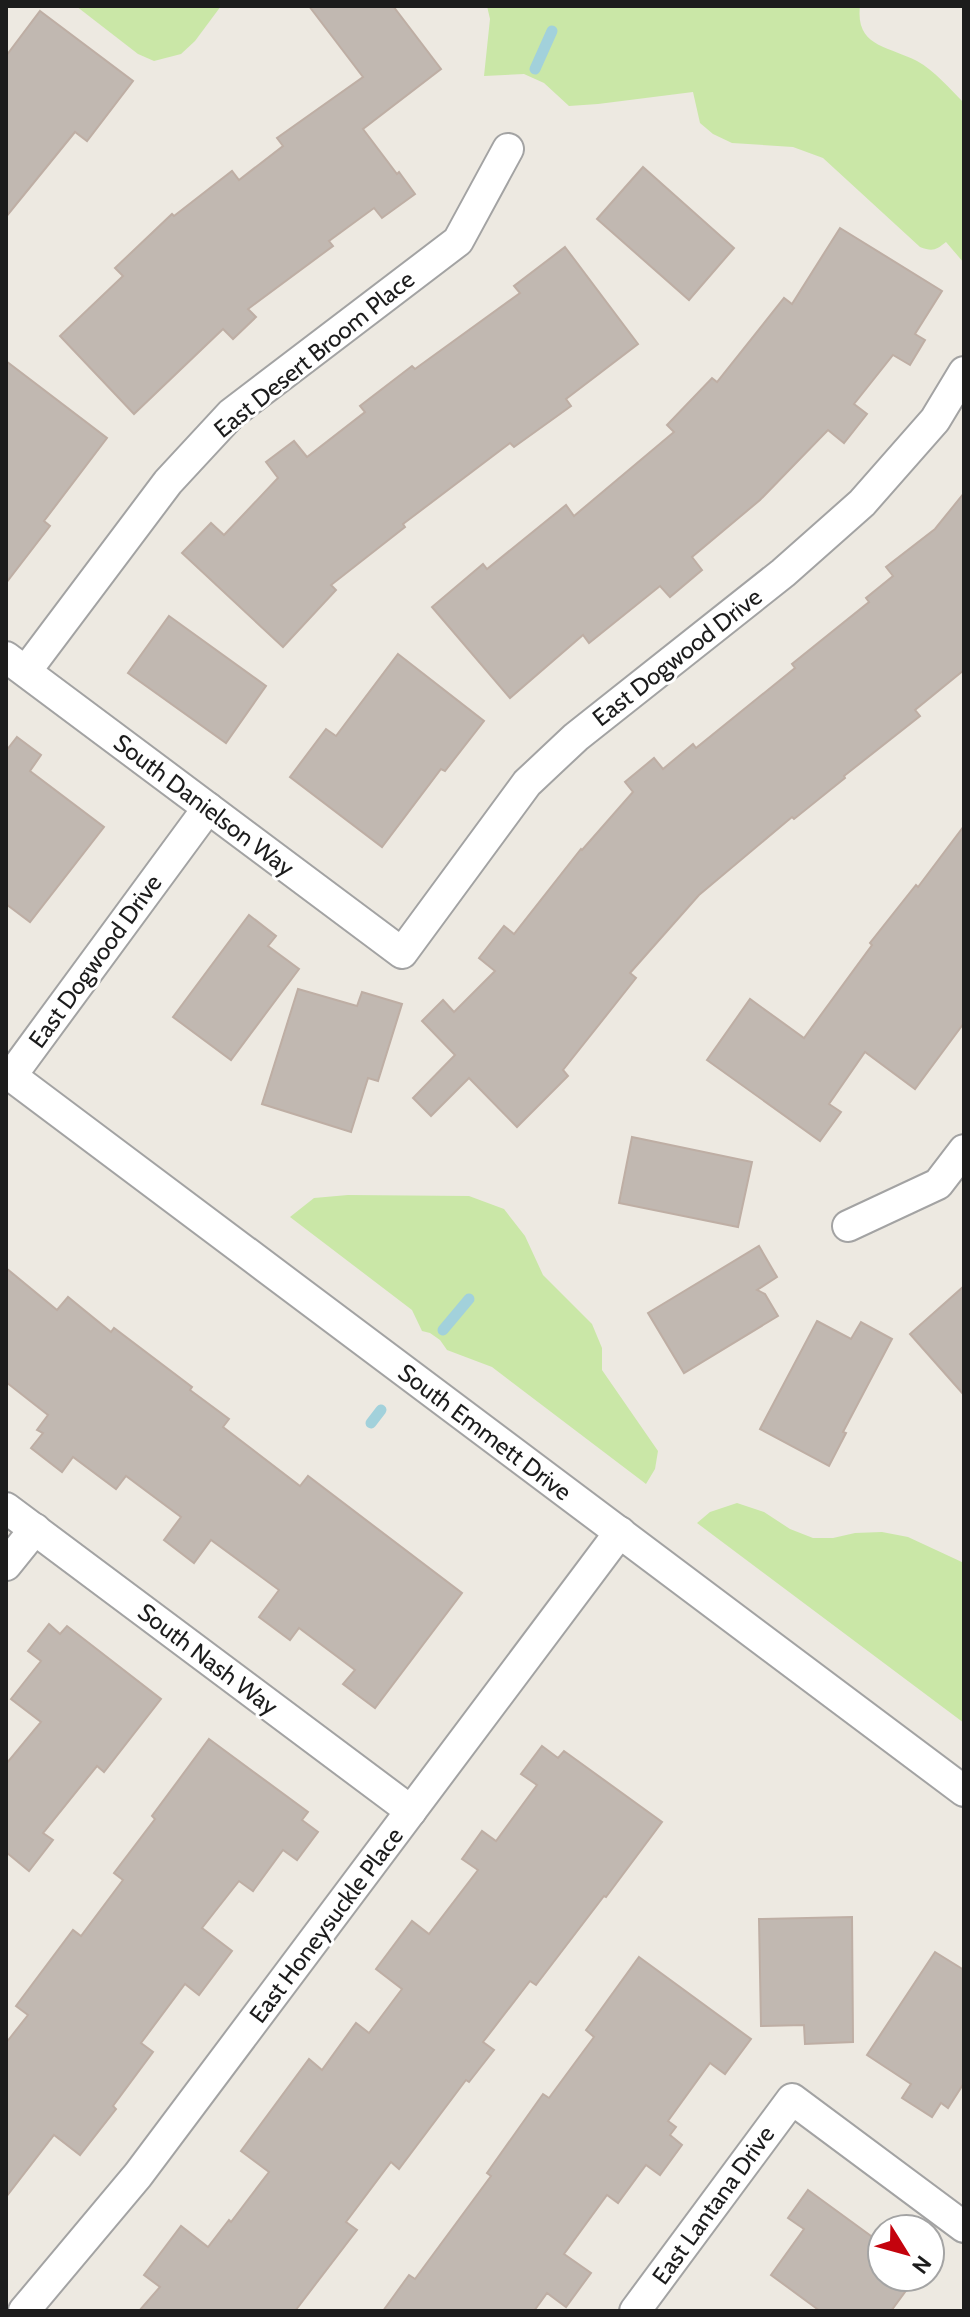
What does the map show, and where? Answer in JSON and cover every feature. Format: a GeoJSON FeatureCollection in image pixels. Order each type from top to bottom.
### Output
{"type":"FeatureCollection","features":[{"type":"Feature","properties":{"kind":"street","name":"East Desert Broom Place"},"geometry":{"type":"LineString","coordinates":[[16,664],[168,482],[231,414],[458,241],[508,149]]}},
{"type":"Feature","properties":{"kind":"street","name":"East Dogwood Drive"},"geometry":{"type":"LineString","coordinates":[[402,953],[527,783],[576,737],[783,573],[862,503],[935,420],[964,372]]}},
{"type":"Feature","properties":{"kind":"street","name":"South Danielson Way"},"geometry":{"type":"LineString","coordinates":[[16,664],[402,953]]}},
{"type":"Feature","properties":{"kind":"street","name":"East Dogwood Drive"},"geometry":{"type":"LineString","coordinates":[[8,1074],[208,808]]}},
{"type":"Feature","properties":{"kind":"street","name":"South Emmett Drive"},"geometry":{"type":"LineString","coordinates":[[8,1074],[964,1791]]}},
{"type":"Feature","properties":{"kind":"street"},"geometry":{"type":"LineString","coordinates":[[848,1226],[938,1184],[964,1150]]}},
{"type":"Feature","properties":{"kind":"street","name":"South Nash Way"},"geometry":{"type":"LineString","coordinates":[[6,1508],[411,1811]]}},
{"type":"Feature","properties":{"kind":"street"},"geometry":{"type":"LineString","coordinates":[[6,1565],[35,1529]]}},
{"type":"Feature","properties":{"kind":"street","name":"East Honeysuckle Place"},"geometry":{"type":"LineString","coordinates":[[24,2311],[138,2175],[620,1532]]}},
{"type":"Feature","properties":{"kind":"street","name":"East Lantana Drive"},"geometry":{"type":"LineString","coordinates":[[635,2311],[792,2099],[964,2227]]}},
{"type":"Feature","properties":{"kind":"green space"},"geometry":{"type":"Polygon","coordinates":[[[76,6],[221,6],[195,41],[181,54],[154,61],[138,54],[76,6]]]}},
{"type":"Feature","properties":{"kind":"green space"},"geometry":{"type":"Polygon","coordinates":[[[487,6],[860,6],[860,20],[868,37],[924,65],[964,103],[964,263],[946,242],[934,249],[920,247],[823,158],[793,147],[732,143],[713,134],[700,123],[693,92],[569,106],[544,83],[524,74],[484,76],[490,19],[487,6]]]}},
{"type":"Feature","properties":{"kind":"green space"},"geometry":{"type":"Polygon","coordinates":[[[348,1195],[469,1196],[504,1209],[525,1236],[543,1275],[592,1324],[602,1348],[602,1370],[658,1451],[655,1469],[646,1484],[492,1367],[447,1350],[440,1340],[422,1331],[412,1310],[290,1217],[314,1198],[348,1195]]]}},
{"type":"Feature","properties":{"kind":"green space"},"geometry":{"type":"Polygon","coordinates":[[[737,1503],[764,1512],[790,1529],[813,1538],[882,1532],[908,1537],[964,1563],[964,1723],[697,1523],[710,1512],[737,1503]]]}},
{"type":"Feature","properties":{"kind":"building"},"geometry":{"type":"Polygon","coordinates":[[[309,6],[393,6],[441,69],[363,129],[415,194],[382,218],[374,208],[329,241],[333,246],[248,309],[256,317],[233,339],[223,329],[134,414],[60,336],[123,276],[115,268],[172,214],[174,216],[232,171],[239,180],[283,146],[277,138],[363,77],[309,6]]]}},
{"type":"Feature","properties":{"kind":"building"},"geometry":{"type":"Polygon","coordinates":[[[40,11],[133,81],[87,141],[75,132],[6,217],[6,56],[40,11]]]}},
{"type":"Feature","properties":{"kind":"building"},"geometry":{"type":"Polygon","coordinates":[[[643,167],[734,248],[689,300],[597,219],[643,167]]]}},
{"type":"Feature","properties":{"kind":"building"},"geometry":{"type":"Polygon","coordinates":[[[840,228],[942,291],[915,334],[925,340],[910,365],[893,355],[854,404],[867,414],[844,443],[828,430],[760,500],[692,557],[702,570],[670,597],[660,586],[589,643],[583,635],[510,698],[432,607],[483,564],[487,569],[566,505],[574,516],[674,432],[667,425],[712,378],[717,382],[784,298],[792,304],[840,228]]]}},
{"type":"Feature","properties":{"kind":"building"},"geometry":{"type":"Polygon","coordinates":[[[565,247],[638,344],[566,399],[571,406],[514,447],[510,443],[403,524],[405,527],[331,585],[336,590],[283,647],[182,553],[211,523],[224,535],[278,478],[266,462],[294,441],[307,457],[365,412],[360,406],[412,366],[415,369],[520,293],[514,286],[565,247]]]}},
{"type":"Feature","properties":{"kind":"building"},"geometry":{"type":"Polygon","coordinates":[[[6,361],[107,438],[44,521],[50,526],[6,583],[6,361]]]}},
{"type":"Feature","properties":{"kind":"building"},"geometry":{"type":"Polygon","coordinates":[[[964,493],[964,670],[915,710],[920,716],[699,895],[630,973],[636,978],[563,1070],[568,1076],[517,1127],[469,1078],[431,1116],[413,1098],[455,1055],[422,1021],[443,1000],[454,1012],[495,971],[479,958],[504,926],[514,934],[581,849],[633,792],[625,782],[654,758],[663,769],[693,744],[696,748],[795,668],[792,664],[869,602],[866,598],[893,576],[886,567],[935,529],[964,493]]]}},
{"type":"Feature","properties":{"kind":"building"},"geometry":{"type":"Polygon","coordinates":[[[169,616],[266,686],[226,743],[128,673],[169,616]]]}},
{"type":"Feature","properties":{"kind":"building"},"geometry":{"type":"Polygon","coordinates":[[[398,654],[484,721],[445,771],[441,769],[382,847],[290,777],[326,729],[336,736],[398,654]]]}},
{"type":"Feature","properties":{"kind":"building"},"geometry":{"type":"Polygon","coordinates":[[[17,737],[41,755],[30,771],[104,827],[30,922],[6,904],[6,751],[17,737]]]}},
{"type":"Feature","properties":{"kind":"building"},"geometry":{"type":"Polygon","coordinates":[[[964,826],[964,1023],[915,1089],[865,1052],[829,1104],[841,1112],[820,1141],[707,1060],[750,999],[804,1038],[872,945],[870,943],[964,826]]]}},
{"type":"Feature","properties":{"kind":"building"},"geometry":{"type":"Polygon","coordinates":[[[249,915],[276,936],[268,946],[299,969],[231,1060],[173,1017],[249,915]]]}},
{"type":"Feature","properties":{"kind":"building"},"geometry":{"type":"Polygon","coordinates":[[[298,989],[357,1006],[362,992],[402,1004],[378,1081],[368,1078],[351,1132],[262,1104],[298,989]]]}},
{"type":"Feature","properties":{"kind":"building"},"geometry":{"type":"Polygon","coordinates":[[[632,1137],[752,1162],[738,1227],[619,1203],[632,1137]]]}},
{"type":"Feature","properties":{"kind":"building"},"geometry":{"type":"Polygon","coordinates":[[[759,1246],[777,1277],[757,1290],[765,1294],[778,1316],[684,1373],[648,1313],[759,1246]]]}},
{"type":"Feature","properties":{"kind":"building"},"geometry":{"type":"Polygon","coordinates":[[[6,1268],[57,1310],[68,1297],[111,1332],[114,1328],[192,1387],[190,1390],[229,1419],[223,1427],[300,1486],[308,1476],[462,1593],[375,1708],[343,1684],[355,1670],[299,1628],[290,1640],[259,1617],[279,1590],[211,1540],[194,1563],[164,1540],[181,1517],[126,1476],[116,1489],[73,1457],[62,1472],[31,1448],[43,1433],[37,1430],[48,1415],[6,1382],[6,1268]]]}},
{"type":"Feature","properties":{"kind":"building"},"geometry":{"type":"Polygon","coordinates":[[[964,1286],[964,1395],[910,1334],[964,1286]]]}},
{"type":"Feature","properties":{"kind":"building"},"geometry":{"type":"Polygon","coordinates":[[[817,1321],[851,1339],[861,1322],[892,1339],[843,1432],[846,1433],[829,1466],[760,1429],[817,1321]]]}},
{"type":"Feature","properties":{"kind":"building"},"geometry":{"type":"Polygon","coordinates":[[[49,1624],[60,1634],[67,1626],[161,1699],[104,1772],[97,1766],[43,1833],[53,1840],[29,1871],[6,1852],[6,1764],[41,1722],[11,1699],[41,1661],[28,1651],[49,1624]]]}},
{"type":"Feature","properties":{"kind":"building"},"geometry":{"type":"Polygon","coordinates":[[[209,1739],[308,1812],[302,1820],[318,1832],[297,1860],[283,1850],[253,1891],[239,1881],[202,1928],[232,1951],[199,1995],[185,1984],[141,2043],[153,2052],[113,2106],[116,2109],[80,2155],[54,2135],[6,2197],[6,2043],[28,2015],[16,2006],[73,1930],[81,1936],[123,1880],[114,1873],[209,1739]]]}},
{"type":"Feature","properties":{"kind":"building"},"geometry":{"type":"Polygon","coordinates":[[[542,1746],[558,1758],[564,1751],[662,1822],[536,1985],[530,1981],[483,2042],[494,2050],[469,2082],[466,2080],[399,2169],[391,2162],[346,2222],[357,2230],[295,2311],[139,2311],[160,2287],[144,2275],[181,2226],[208,2247],[269,2172],[241,2151],[309,2059],[322,2070],[356,2023],[369,2033],[402,1989],[376,1969],[412,1921],[429,1934],[478,1870],[462,1859],[482,1831],[496,1841],[537,1785],[521,1774],[542,1746]]]}},
{"type":"Feature","properties":{"kind":"building"},"geometry":{"type":"Polygon","coordinates":[[[852,1917],[853,2042],[805,2044],[804,2025],[761,2026],[759,1919],[852,1917]]]}},
{"type":"Feature","properties":{"kind":"building"},"geometry":{"type":"Polygon","coordinates":[[[935,1952],[964,1970],[964,2083],[948,2108],[941,2103],[932,2117],[902,2098],[911,2084],[867,2055],[935,1952]]]}},
{"type":"Feature","properties":{"kind":"building"},"geometry":{"type":"Polygon","coordinates":[[[639,1957],[751,2039],[725,2074],[710,2063],[668,2121],[676,2127],[670,2135],[682,2145],[660,2175],[646,2165],[618,2203],[607,2195],[564,2254],[591,2273],[566,2307],[547,2293],[534,2311],[383,2311],[409,2275],[415,2279],[491,2176],[487,2173],[543,2094],[549,2098],[594,2037],[586,2030],[639,1957]]]}},
{"type":"Feature","properties":{"kind":"building"},"geometry":{"type":"Polygon","coordinates":[[[808,2190],[866,2232],[866,2293],[904,2293],[891,2311],[820,2311],[771,2275],[804,2229],[788,2218],[808,2190]]]}},
{"type":"Feature","properties":{"kind":"waterway"},"geometry":{"type":"LineString","coordinates":[[535,69],[552,31]]}},
{"type":"Feature","properties":{"kind":"waterway"},"geometry":{"type":"LineString","coordinates":[[443,1330],[469,1299]]}},
{"type":"Feature","properties":{"kind":"waterway"},"geometry":{"type":"LineString","coordinates":[[371,1423],[381,1410]]}}]}
